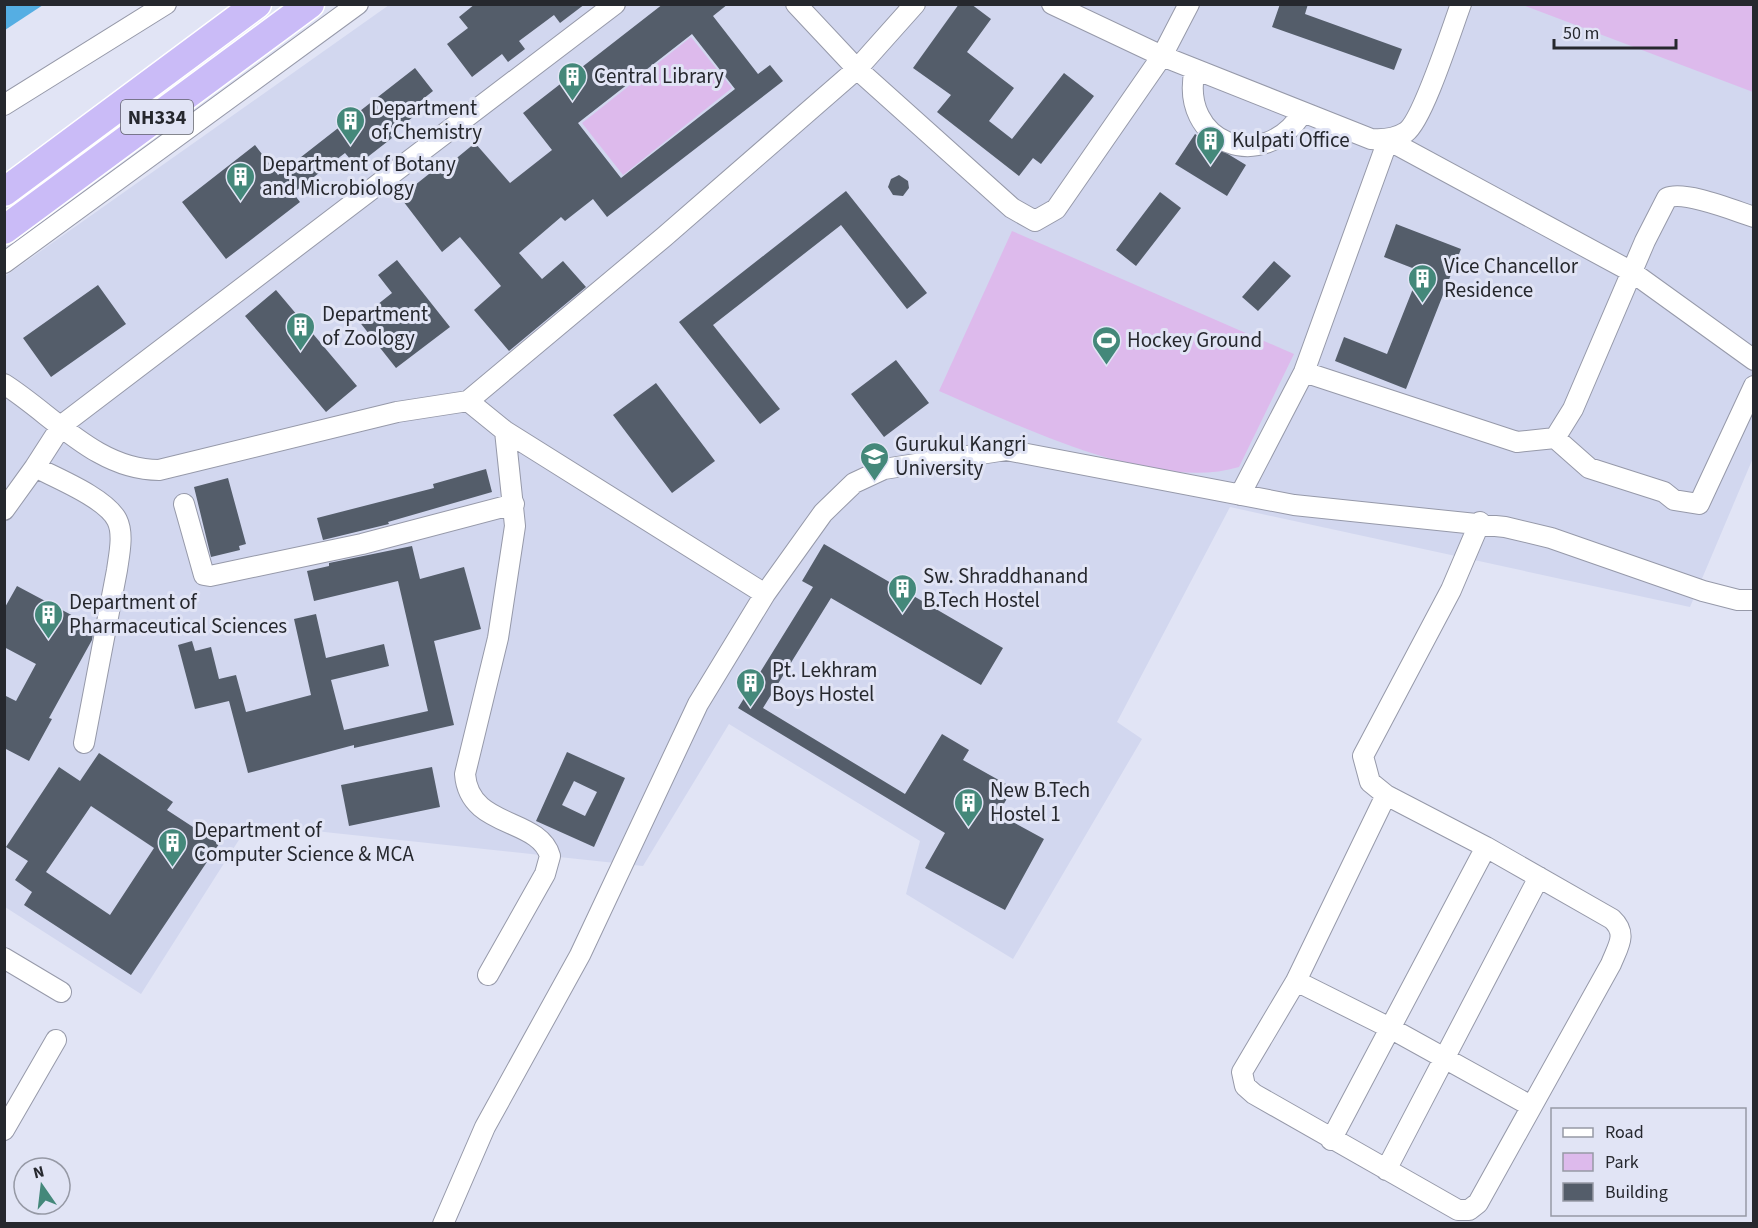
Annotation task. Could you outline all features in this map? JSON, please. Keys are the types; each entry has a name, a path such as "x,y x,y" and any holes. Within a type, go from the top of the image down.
{"highway":[{"name":"NH334","path":"4,192 257,4"},
{"name":"NH334","path":"4,230 310,4"}],"street":[{"path":"4,105 166,4"},
{"path":"4,263 358,4"},
{"path":"4,510 62,425 615,4"},
{"path":"796,4 858,69 1012,208 1035,221 1056,209 1162,56 1189,4"},
{"path":"4,384 120,464 143,470 159,470 397,412 468,401 858,69 915,4"},
{"path":"1052,4 1162,56 1371,139 1388,140 1632,272 1754,360"},
{"path":"1240,495 1304,372 1388,140 1408,131 1420,113 1461,4"},
{"path":"1195,69 1192,85 1195,108 1208,129 1220,140 1236,146 1252,147 1268,144 1282,137 1294,126 1303,112"},
{"path":"1555,438 1573,409 1632,272 1667,198 1673,195 1691,198 1754,217"},
{"path":"1304,372 1517,442 1555,438 1589,468 1664,492 1674,500 1699,504 1754,386"},
{"path":"468,401 505,431 765,594"},
{"path":"488,975 545,874 550,856 541,840 483,809 473,801 466,787 465,774 510,573 515,526 505,431"},
{"path":"443,1224 485,1127 580,955 698,704 765,594 823,513 854,483 884,469 1006,450 1294,505 1480,522 1551,538 1703,591 1738,600 1754,600"},
{"path":"35,467 96,500 116,518 119,530 117,570 84,743"},
{"path":"184,504 204,575 210,576 362,544 514,504"},
{"path":"1386,795 1296,981 1242,1072 1242,1080 1254,1094 1331,1140 1458,1210 1469,1210 1478,1203 1611,964 1622,937 1620,926 1612,919 1486,846 1386,795 1370,782 1363,756 1451,590 1480,522"},
{"path":"1331,1140 1486,846"},
{"path":"1386,1170 1539,877"},
{"path":"4,958 61,992"},
{"path":"1296,981 1390,1028 1531,1106"},
{"path":"6,1125 56,1040"}],"shaded area":[{"name":"Gurukul Kangri University","path":"389,5 1753,5 1753,458 1690,607 1230,507 1117,722 1142,739 1013,959 906,894 920,841 729,724 643,866 249,824 141,994 5,907 4,277"}],"green space":[{"path":"1523,5 1753,5 1753,92"},
{"path":"691,37 732,88 623,175 582,123"},
{"path":"1012,231 1294,354 1239,467 1205,473 1167,471 1128,463 1046,437 939,391"}],"water":[{"path":"5,4 43,4 43,5 5,30"}],"building":[{"path":"475,4 585,4 560,23 554,15 519,41 525,49 508,62 502,54 472,77 447,44 468,28 459,17"},
{"path":"663,4 728,4 713,16 758,74 770,65 783,81 607,217 593,199 565,221 561,217 519,253 542,279 563,261 586,287 509,351 474,310 501,286 460,237 442,252 400,197 444,162 447,166 475,143 510,183 552,150 523,113","holes":["692,34 735,89 621,178 578,123"]},
{"path":"959,4 971,4 991,19 967,52 1014,88 989,121 1012,139 1064,73 1094,96 1041,164 1033,158 1019,176 937,112 951,95 913,68"},
{"path":"1280,4 1308,4 1305,14 1402,49 1394,70 1272,27"},
{"path":"415,68 433,91 413,107 418,113 390,135 392,138 356,166 345,153 293,193 300,202 226,259 182,202 255,145 278,175"},
{"name":"Kulpati Office","path":"1195,134 1246,165 1227,196 1175,164"},
{"path":"899,175 908,181 909,188 903,196 893,195 888,187 891,179"},
{"path":"846,191 927,293 907,309 841,225 713,325 780,409 760,424 679,322"},
{"path":"1160,192 1181,208 1136,266 1116,250"},
{"name":"Vice Chancellor Residence","path":"1396,224 1461,249 1406,389 1335,361 1344,337 1387,354 1420,271 1384,257"},
{"path":"397,260 450,327 396,368 358,320 392,293 378,275"},
{"path":"1274,261 1291,276 1258,311 1242,297"},
{"path":"98,285 126,324 51,377 23,338"},
{"name":"Department of Zoology","path":"276,290 357,386 326,412 245,316"},
{"path":"896,360 929,403 884,437 851,394"},
{"path":"656,383 715,461 672,493 613,415"},
{"path":"486,469 492,492 388,522 389,524 323,540 317,518 434,488 433,484"},
{"path":"228,478 246,544 239,546 240,550 211,557 194,487"},
{"path":"824,544 1003,648 981,685 831,598 763,708 905,794 942,734 969,750 963,760 1013,788 998,814 1044,839 1005,910 925,868 945,833 738,708 813,587 802,581"},
{"path":"412,546 420,579 464,567 481,629 434,641 454,725 354,748 354,745 248,773 229,701 195,709 178,645 192,641 195,651 211,647 219,679 236,675 246,712 311,695 294,619 316,614 326,658 384,644 389,666 331,680 344,730 428,711 398,581 314,601 307,571 329,566 329,563"},
{"name":"Department of Pharmaceutical Sciences","path":"17,586 94,627 92,640 49,718 52,719 29,761 4,748 4,695 16,701 36,664 4,647 4,609"},
{"path":"567,752 625,778 594,847 536,821","holes":["574,781 597,792 585,816 562,805"]},
{"name":"Department of Computer Science & MCA","path":"99,753 173,802 167,810 219,844 131,975 24,905 32,892 15,880 28,861 6,847 59,767 80,781","holes":["91,806 154,848 110,915 46,872"]},
{"path":"432,767 440,807 349,826 341,785"}],"place":[{"name":"Central Library","path":"573,102"},
{"name":"Department of Chemistry","path":"350,146"},
{"name":"Kulpati Office","path":"1211,166"},
{"name":"Department of Botany and Microbiology","path":"241,202"},
{"name":"Vice Chancellor Residence","path":"1423,304"},
{"name":"Department of Zoology","path":"301,352"},
{"name":"Hockey Ground","path":"1106,366"},
{"name":"Gurukul Kangri University","path":"874,482"},
{"name":"Sw. Shraddhanand B.Tech Hostel","path":"902,614"},
{"name":"Department of Pharmaceutical Sciences","path":"48,640"},
{"name":"Pt. Lekhram Boys Hostel","path":"751,708"},
{"name":"New B.Tech Hostel 1","path":"969,828"},
{"name":"Department of Computer Science & MCA","path":"173,868"}]}
